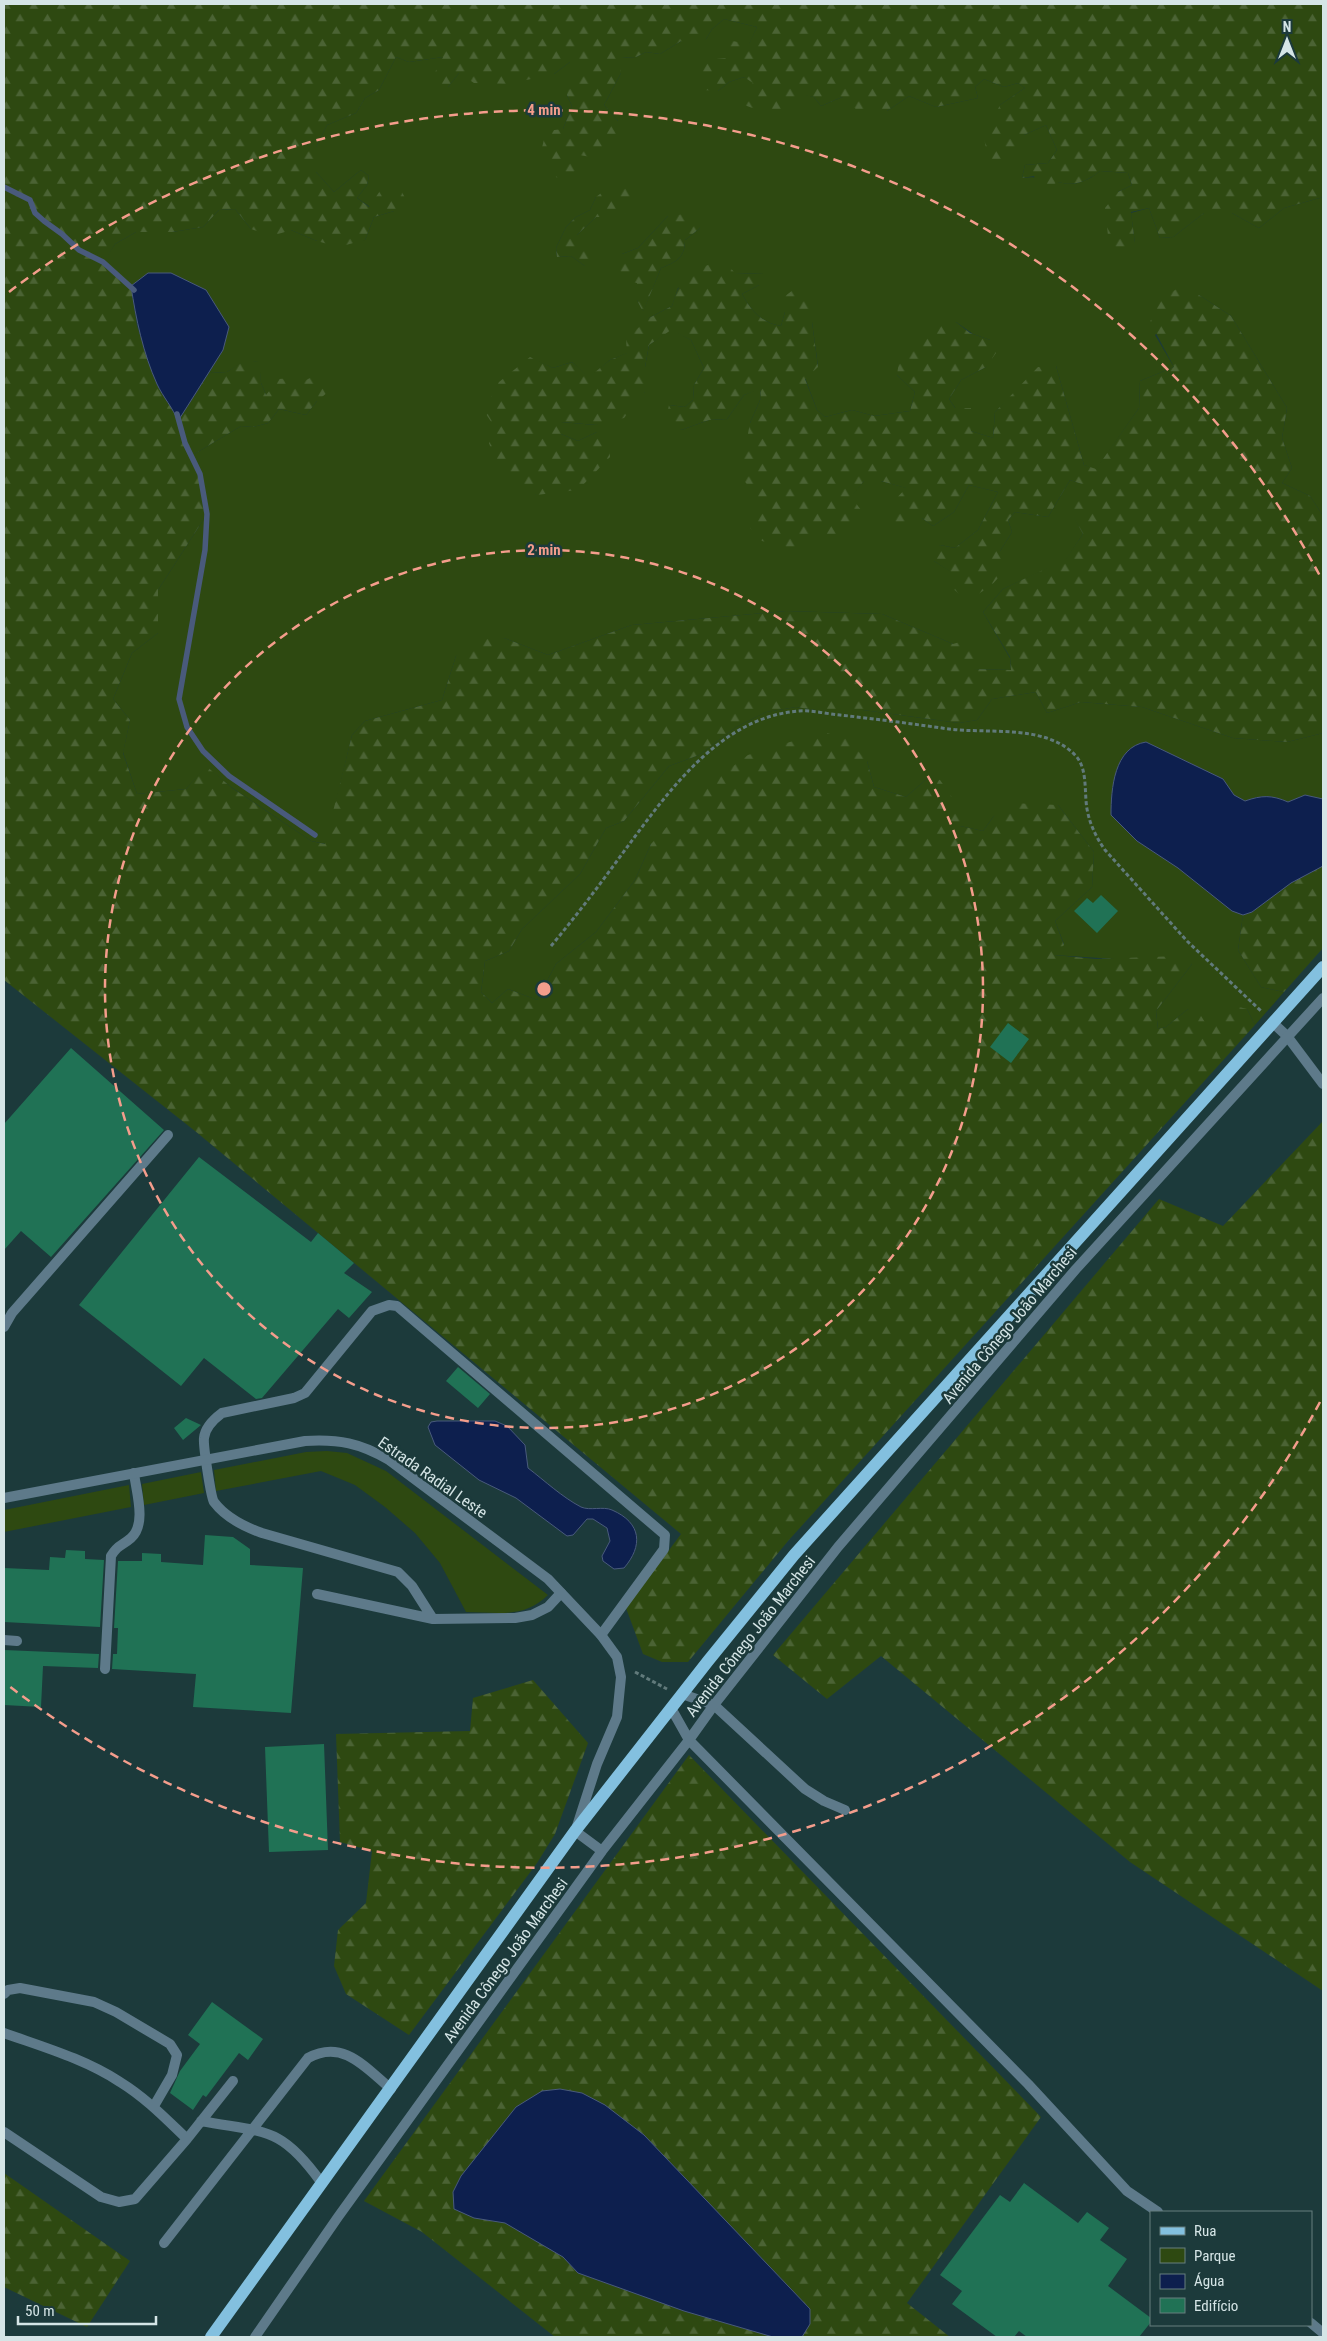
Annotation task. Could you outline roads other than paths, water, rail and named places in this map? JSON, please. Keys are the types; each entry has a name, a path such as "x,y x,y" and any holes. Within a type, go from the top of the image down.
{"main road":[{"path":"211,2337 575,1831 794,1555 1323,967"}],"street":[{"name":"Avenida Cônego João Marchesi","path":"255,2337 338,2217 602,1851 689,1740 714,1704 838,1548 1076,1269 1323,998"},
{"path":"1273,1023 1287,1036 1323,1084"},
{"path":"4,1327 12,1313 168,1135"},
{"path":"433,1619 412,1586 398,1572 262,1534 243,1526 213,1501 206,1459 204,1437 215,1418 222,1413 294,1398 305,1392 372,1311 389,1305 397,1306 665,1535 664,1549 601,1635"},
{"name":"Estrada Radial Leste","path":"7,1498 305,1441 329,1439 350,1443 370,1449 389,1460 540,1573 601,1635 617,1657 621,1677 617,1717 597,1764 575,1831"},
{"path":"105,1669 111,1556 116,1546 131,1538 138,1529 139,1519 134,1473"},
{"path":"317,1594 433,1619 515,1618 532,1615 548,1607 561,1593"},
{"path":"4,1640 17,1641"},
{"path":"682,1694 714,1704 805,1789 824,1801 845,1810"},
{"path":"671,1708 689,1740 1028,2084 1127,2191 1157,2211"},
{"path":"575,1831 602,1851"},
{"path":"4,1994 8,1990 20,1988 94,2002 116,2012 170,2044 177,2056 174,2068 154,2106"},
{"path":"4,2033 95,2067 121,2082 154,2106 187,2140"},
{"path":"164,2243 308,2058 320,2051 337,2052 353,2057 391,2089"},
{"path":"4,2132 101,2197 119,2202 135,2199 187,2140 233,2081"},
{"path":"201,2122 252,2129 272,2134 288,2142 304,2157 321,2182"},
{"path":"1312,2324 1323,2333"}],"water":[{"path":"148,273 171,273 206,290 229,327 223,350 178,421 159,389 152,372 135,311 131,286"},
{"path":"1146,742 1223,779 1234,795 1245,801 1267,797 1288,802 1305,795 1323,799 1323,866 1291,883 1252,912 1243,915 1232,911 1178,868 1137,841 1111,815 1116,771 1121,760 1135,746"},
{"path":"495,1421 507,1426 525,1445 528,1468 554,1489 581,1507 608,1509 622,1515 634,1528 636,1536 634,1551 624,1568 614,1569 603,1561 602,1556 610,1541 607,1528 593,1519 587,1519 573,1535 567,1536 516,1498 479,1480 435,1445 428,1427 431,1422"},
{"path":"560,2089 582,2093 605,2105 644,2135 810,2309 810,2324 802,2337 773,2337 684,2311 578,2273 563,2257 505,2223 474,2218 454,2209 453,2192 461,2176 516,2107 542,2091"}],"waterway":[{"path":"4,187 30,200 35,213 44,221 79,250 103,262 134,290"},
{"path":"177,414 185,443 200,474 207,514 205,550 179,699 187,727 203,751 229,776 315,835"}]}
